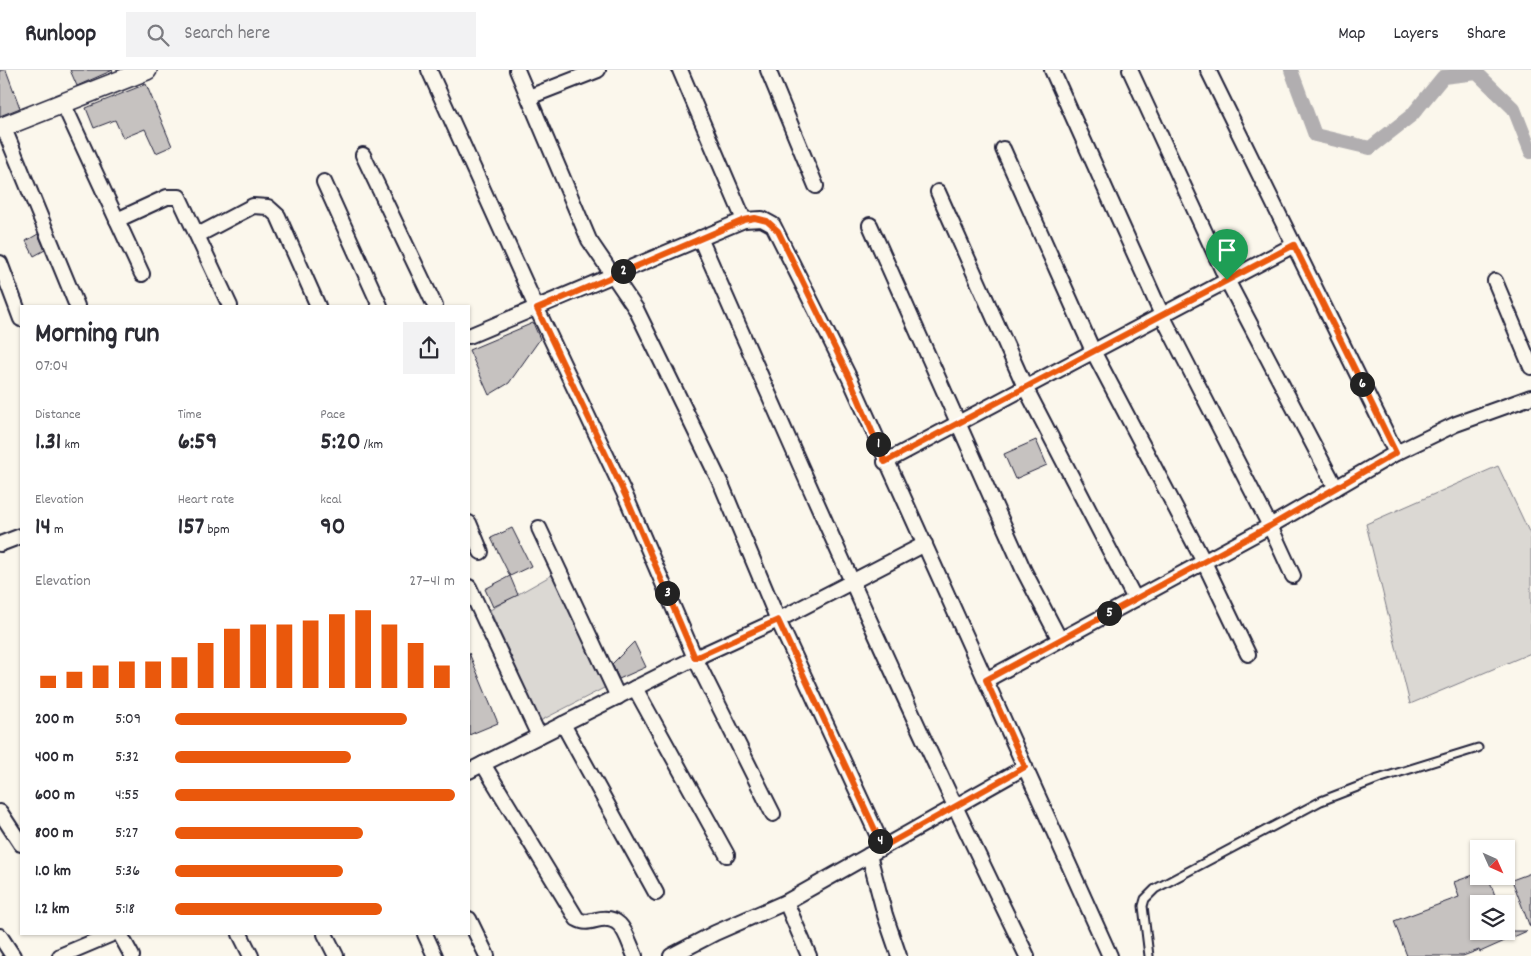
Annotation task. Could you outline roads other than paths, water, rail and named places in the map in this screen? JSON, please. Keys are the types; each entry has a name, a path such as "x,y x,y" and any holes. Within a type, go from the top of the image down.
{"street":[{"path":"77,305 2,127 147,70"},
{"path":"429,70 537,309 626,497 695,658 773,814"},
{"path":"517,70 588,240 636,309 718,478 778,620 883,847"},
{"path":"529,97 598,70"},
{"path":"680,70 744,220"},
{"path":"768,70 816,186"},
{"path":"1052,70 1162,315 1270,526 1293,576"},
{"path":"1130,70 1227,280 1336,488"},
{"path":"1208,70 1396,453"},
{"path":"63,103 142,274"},
{"path":"1003,149 1093,351 1204,562 1248,654"},
{"path":"363,155 434,305"},
{"path":"324,182 380,305"},
{"path":"938,192 1026,387 1135,599"},
{"path":"117,220 174,195 183,202 230,305"},
{"path":"198,235 253,206 268,207 278,216 318,305"},
{"path":"470,336 537,309 612,275 744,220 755,218 767,221 778,231 850,379 885,462 925,544 1110,956"},
{"path":"870,225 1024,571 1060,640"},
{"path":"700,238 851,583 954,807 1027,956"},
{"path":"885,462 1294,245"},
{"path":"0,263 20,316"},
{"path":"1495,281 1531,367"},
{"path":"986,680 1270,526 1396,453 1456,424 1531,397"},
{"path":"470,525 481,552"},
{"path":"539,528 618,697"},
{"path":"0,544 20,536"},
{"path":"470,770 695,658 778,620 925,544"},
{"path":"470,589 539,736"},
{"path":"636,688 727,855"},
{"path":"564,724 656,893"},
{"path":"483,764 577,918 588,922 607,917 614,919 623,929 635,956"},
{"path":"671,956 715,933 786,902 1025,767"},
{"path":"0,812 20,842"},
{"path":"869,855 885,915 899,956"},
{"path":"786,902 809,956"},
{"path":"470,921 487,956"},
{"path":"60,956 110,935"},
{"path":"121,935 132,956"},
{"path":"240,935 251,956"},
{"path":"326,935 336,956"},
{"path":"424,935 435,956"},
{"path":"0,936 13,956"}],"lane":[{"path":"1150,956 1143,906 1150,893 1155,889 1321,802 1378,779 1478,748"}],"waterway":[{"path":"1291,70 1315,135 1370,148 1412,115 1443,77 1477,73 1514,109 1531,152"}]}
